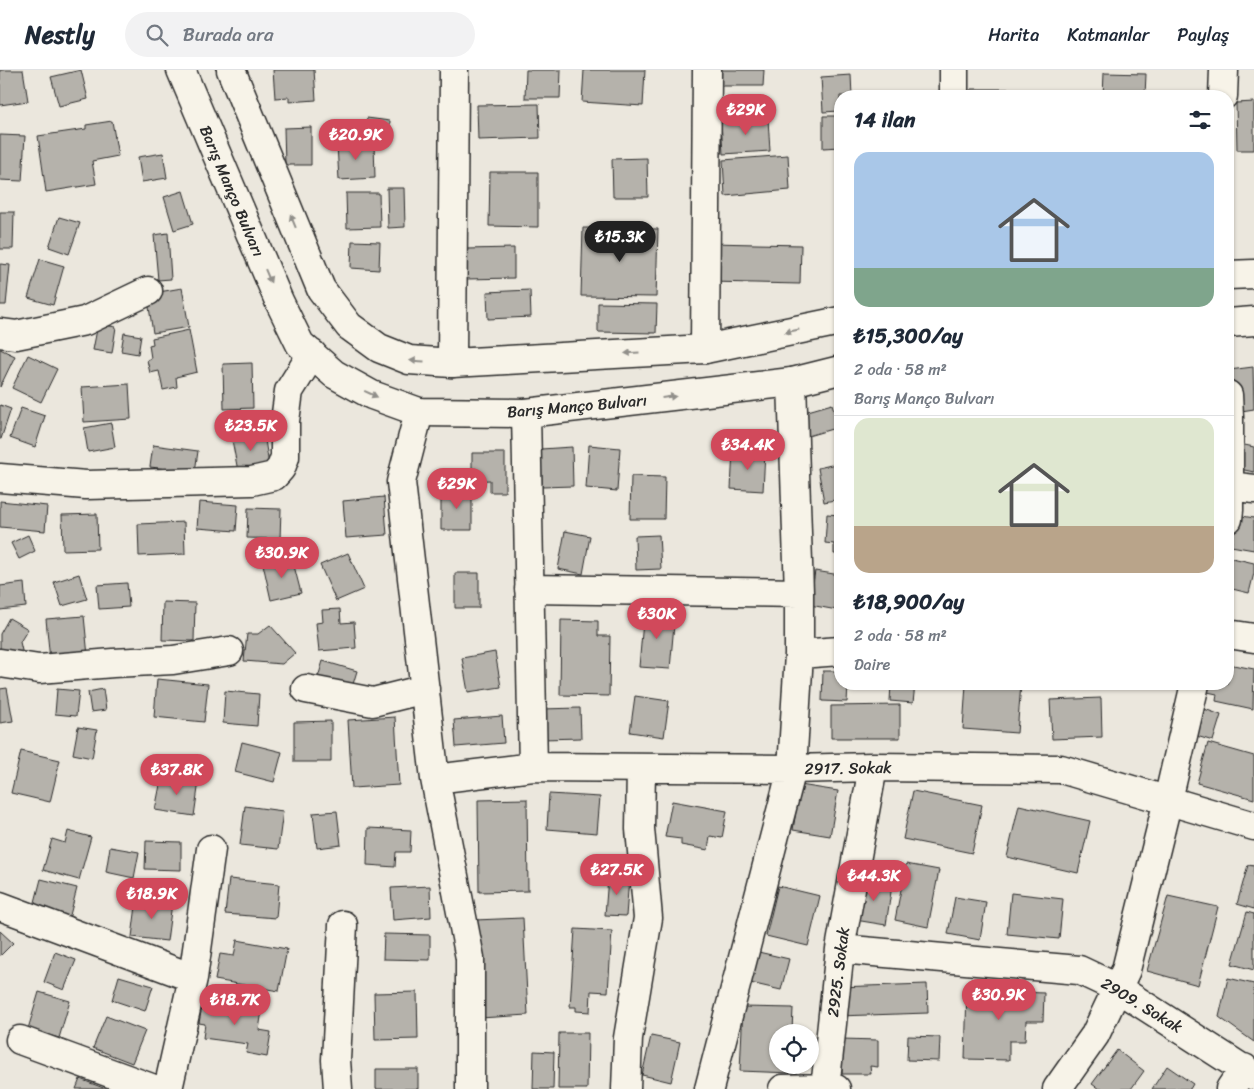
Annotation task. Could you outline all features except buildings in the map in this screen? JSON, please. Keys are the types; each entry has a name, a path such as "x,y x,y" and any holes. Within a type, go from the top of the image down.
{"street":[{"name":"Barış Manço Bulvarı","path":"181,70 279,301 300,344 334,374 372,395 418,412 526,413 792,382 834,372"},
{"path":"230,70 321,289 349,326 379,348 408,360 452,363 705,349 834,322"},
{"path":"452,363 454,70"},
{"path":"705,349 707,70"},
{"path":"954,70 954,90"},
{"path":"1223,90 1224,70"},
{"path":"1234,275 1254,274"},
{"path":"0,333 16,335 84,321 148,291"},
{"path":"1234,323 1254,321"},
{"path":"0,478 86,485 252,481 274,476 281,468 285,457 285,421 289,391 312,354"},
{"path":"709,1089 792,769 799,654 800,593 792,382"},
{"path":"418,412 401,482 435,780 470,958 470,1089"},
{"path":"526,413 533,767"},
{"path":"1234,444 1242,487 1234,505"},
{"path":"529,589 800,593"},
{"path":"1234,635 1254,638"},
{"path":"0,663 39,669 173,660 229,651"},
{"path":"799,654 834,651"},
{"path":"306,689 373,702 425,689"},
{"path":"1057,1089 1095,1036 1126,970 1194,690"},
{"name":"2917. Sokak","path":"435,780 533,767 1062,769 1254,826"},
{"name":"2925. Sokak","path":"828,1089 840,949 873,767"},
{"path":"626,1089 628,1038 648,918 640,829 641,768"},
{"path":"168,1089 193,978 211,850"},
{"path":"0,906 193,978"},
{"path":"338,1089 336,1060 343,925"},
{"name":"2909. Sokak","path":"840,949 1079,970 1117,988 1242,1078"},
{"path":"20,1040 154,1089"},
{"path":"783,1089 828,1089"}]}
